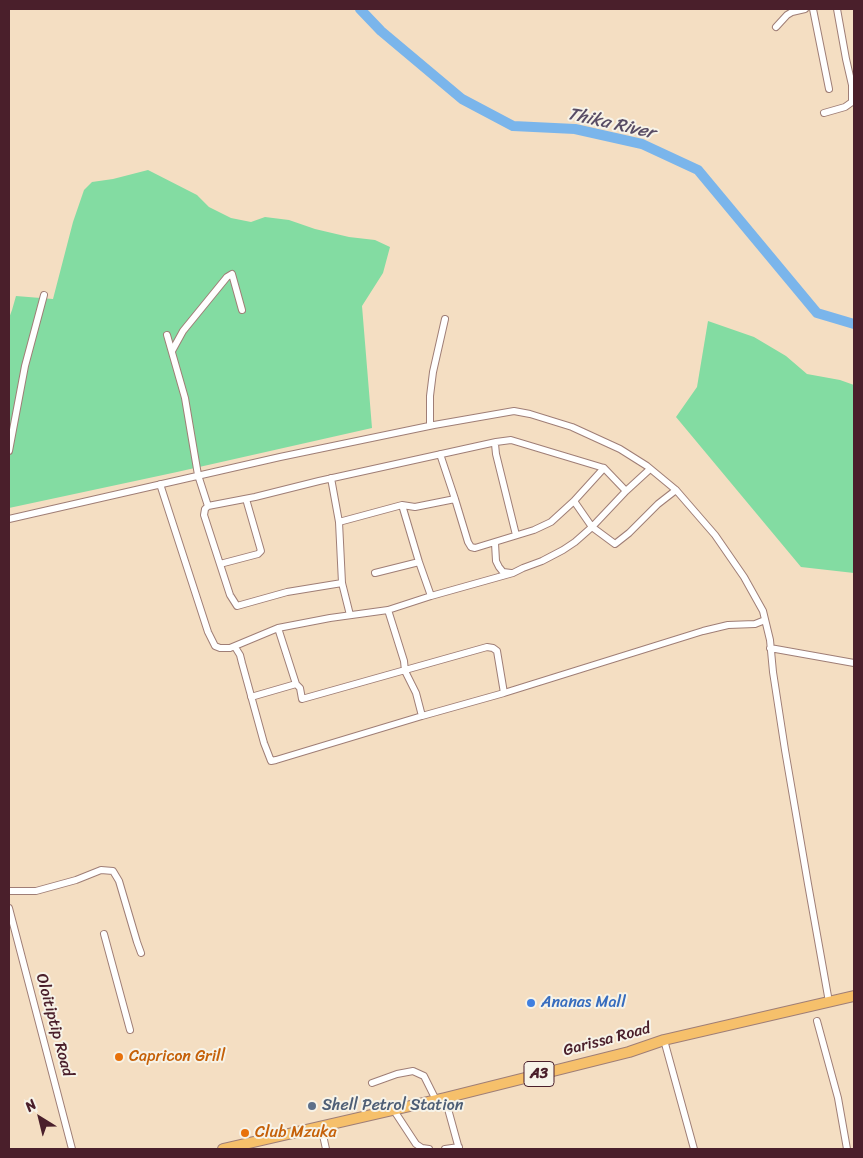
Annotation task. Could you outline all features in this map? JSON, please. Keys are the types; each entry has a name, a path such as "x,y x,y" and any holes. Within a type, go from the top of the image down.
{"highway":[{"name":"Garissa Road","path":"223,1149 441,1099 629,1052 664,1040 854,996"}],"street":[{"path":"776,27 787,15 804,9"},
{"path":"813,9 829,89"},
{"path":"824,113 845,107 852,102 852,85 837,9"},
{"path":"172,351 183,331 227,277 232,274 242,310"},
{"path":"9,451 25,366 44,295"},
{"path":"430,426 432,380 445,319"},
{"path":"167,335 185,398 198,475 208,506"},
{"path":"9,519 198,475 430,426 514,411 572,427 620,449 650,469 676,490 715,535 744,577 760,606 765,620 770,648 785,750 829,1002"},
{"path":"342,583 287,592 237,606 230,595 204,515 205,509 208,506 246,499 331,478 511,440 604,468 626,491"},
{"path":"496,442 496,454 516,535"},
{"path":"440,454 468,542 471,547 475,548 534,530 551,522 574,501 604,468"},
{"path":"160,484 208,632 215,646 220,648 234,647 278,628 388,610 513,573 542,562 575,542 650,469"},
{"path":"331,478 339,522 342,583 350,616"},
{"path":"574,501 592,527 615,544 630,533 658,504 676,490"},
{"path":"220,564 258,554 260,551 246,499"},
{"path":"339,522 402,505 415,507 455,499"},
{"path":"402,505 431,596"},
{"path":"495,543 496,561 499,567 504,572 513,573"},
{"path":"375,573 419,562"},
{"path":"388,610 404,661 405,671 416,693 422,716"},
{"path":"234,647 240,656 264,744 271,761 504,693 703,631 728,625 755,624 765,620"},
{"path":"278,628 296,684 300,688 302,699 487,647 497,651 504,693"},
{"path":"770,648 854,663"},
{"path":"251,697 296,684"},
{"path":"9,891 36,891 76,880 101,870 113,871 119,881 141,953"},
{"name":"Oloitiptip Road","path":"9,908 72,1149"},
{"path":"104,934 130,1030"},
{"path":"817,1021 838,1098 847,1149"},
{"path":"664,1040 694,1149"},
{"path":"372,1083 397,1074 414,1072 424,1076 441,1099 459,1148 445,1149"},
{"path":"393,1109 416,1144 428,1149"},
{"path":"321,1126 326,1149"}],"green space":[{"path":"148,170 197,195 209,207 231,218 251,222 265,217 289,220 315,229 349,237 375,240 390,247 383,273 362,306 372,428 9,508 9,318 16,296 53,299 73,222 84,190 92,182"},
{"path":"708,321 754,337 786,356 807,374 840,380 854,385 854,573 801,567 676,417 697,387"}],"waterway":[{"name":"Thika River","path":"360,9 381,31 462,99 513,126 575,129 642,144 698,170 817,313 854,324"}],"place":[{"name":"Ananas Mall","path":"531,1003"},
{"name":"Capricon Grill","path":"119,1057"},
{"name":"Shell Petrol Station","path":"312,1106"},
{"name":"Club Mzuka","path":"245,1133"}]}
